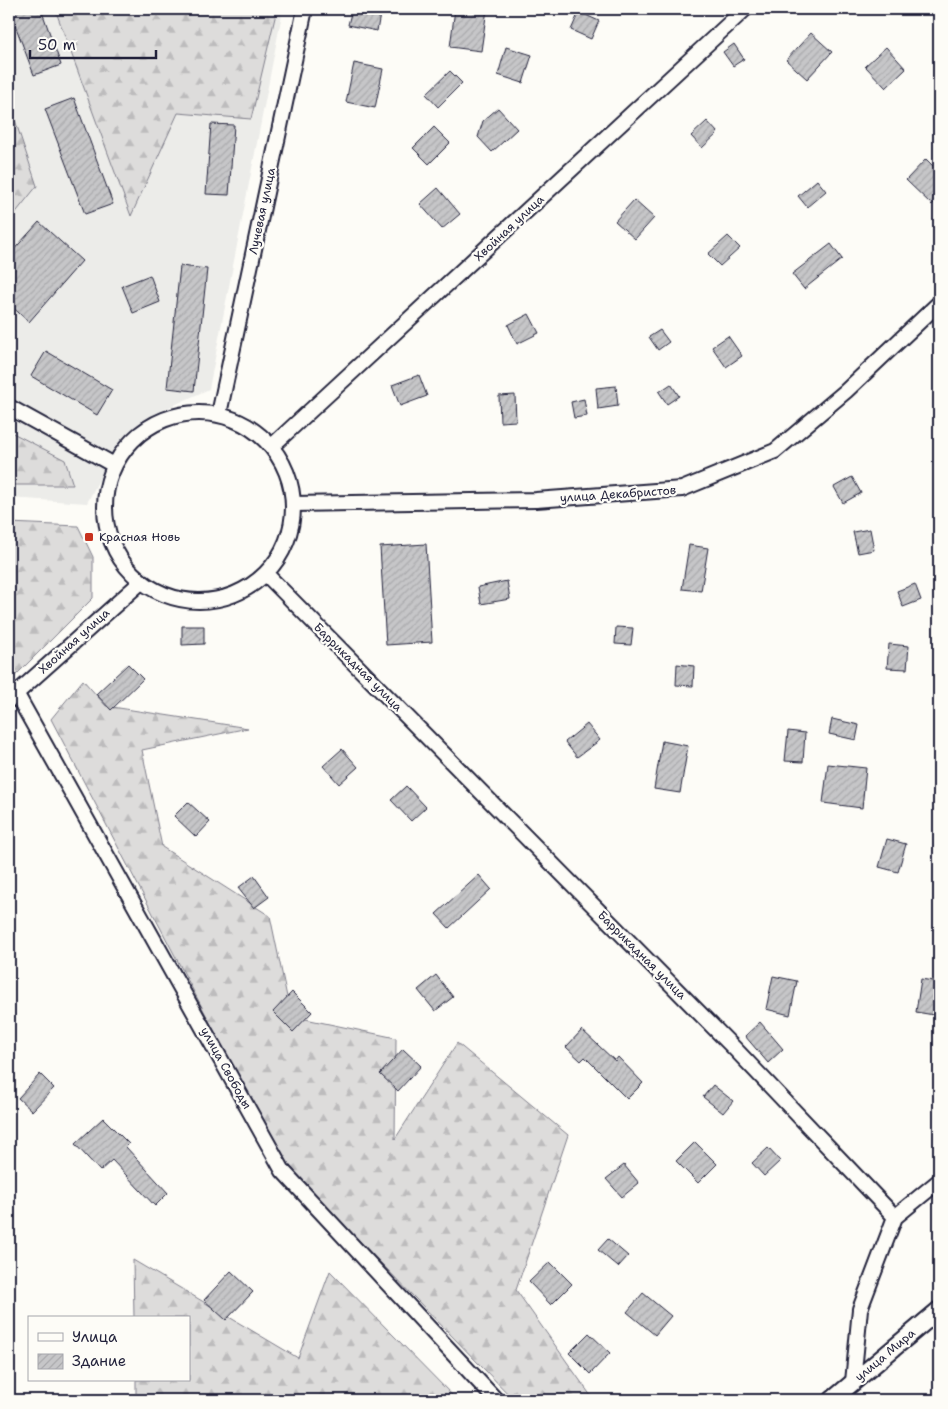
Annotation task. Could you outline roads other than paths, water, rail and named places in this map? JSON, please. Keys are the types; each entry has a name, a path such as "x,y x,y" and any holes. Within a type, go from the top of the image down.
{"street":[{"name":"Лучевая улица","path":"219,414 304,9"},
{"name":"Хвойная улица","path":"272,446 735,14 745,9"},
{"name":"улица Декабристов","path":"294,504 536,500 682,489 775,451 846,391 939,303"},
{"path":"9,407 114,465"},
{"path":"193,412 219,414 247,425 272,446 287,472 294,504 292,526 282,552 266,574 239,592 211,600 173,598 141,582 118,557 105,518 107,484 114,465 124,448 165,418 193,412"},
{"name":"Баррикадная улица","path":"266,574 736,1050 895,1218"},
{"name":"Хвойная улица","path":"12,696 141,582"},
{"name":"улица Свободы","path":"12,696 283,1171 496,1400"},
{"path":"853,1382 860,1309 895,1218 939,1181"},
{"name":"улица Мира","path":"832,1400 939,1310"}],"place":[{"name":"Красная Новь","path":"89,537"}]}
